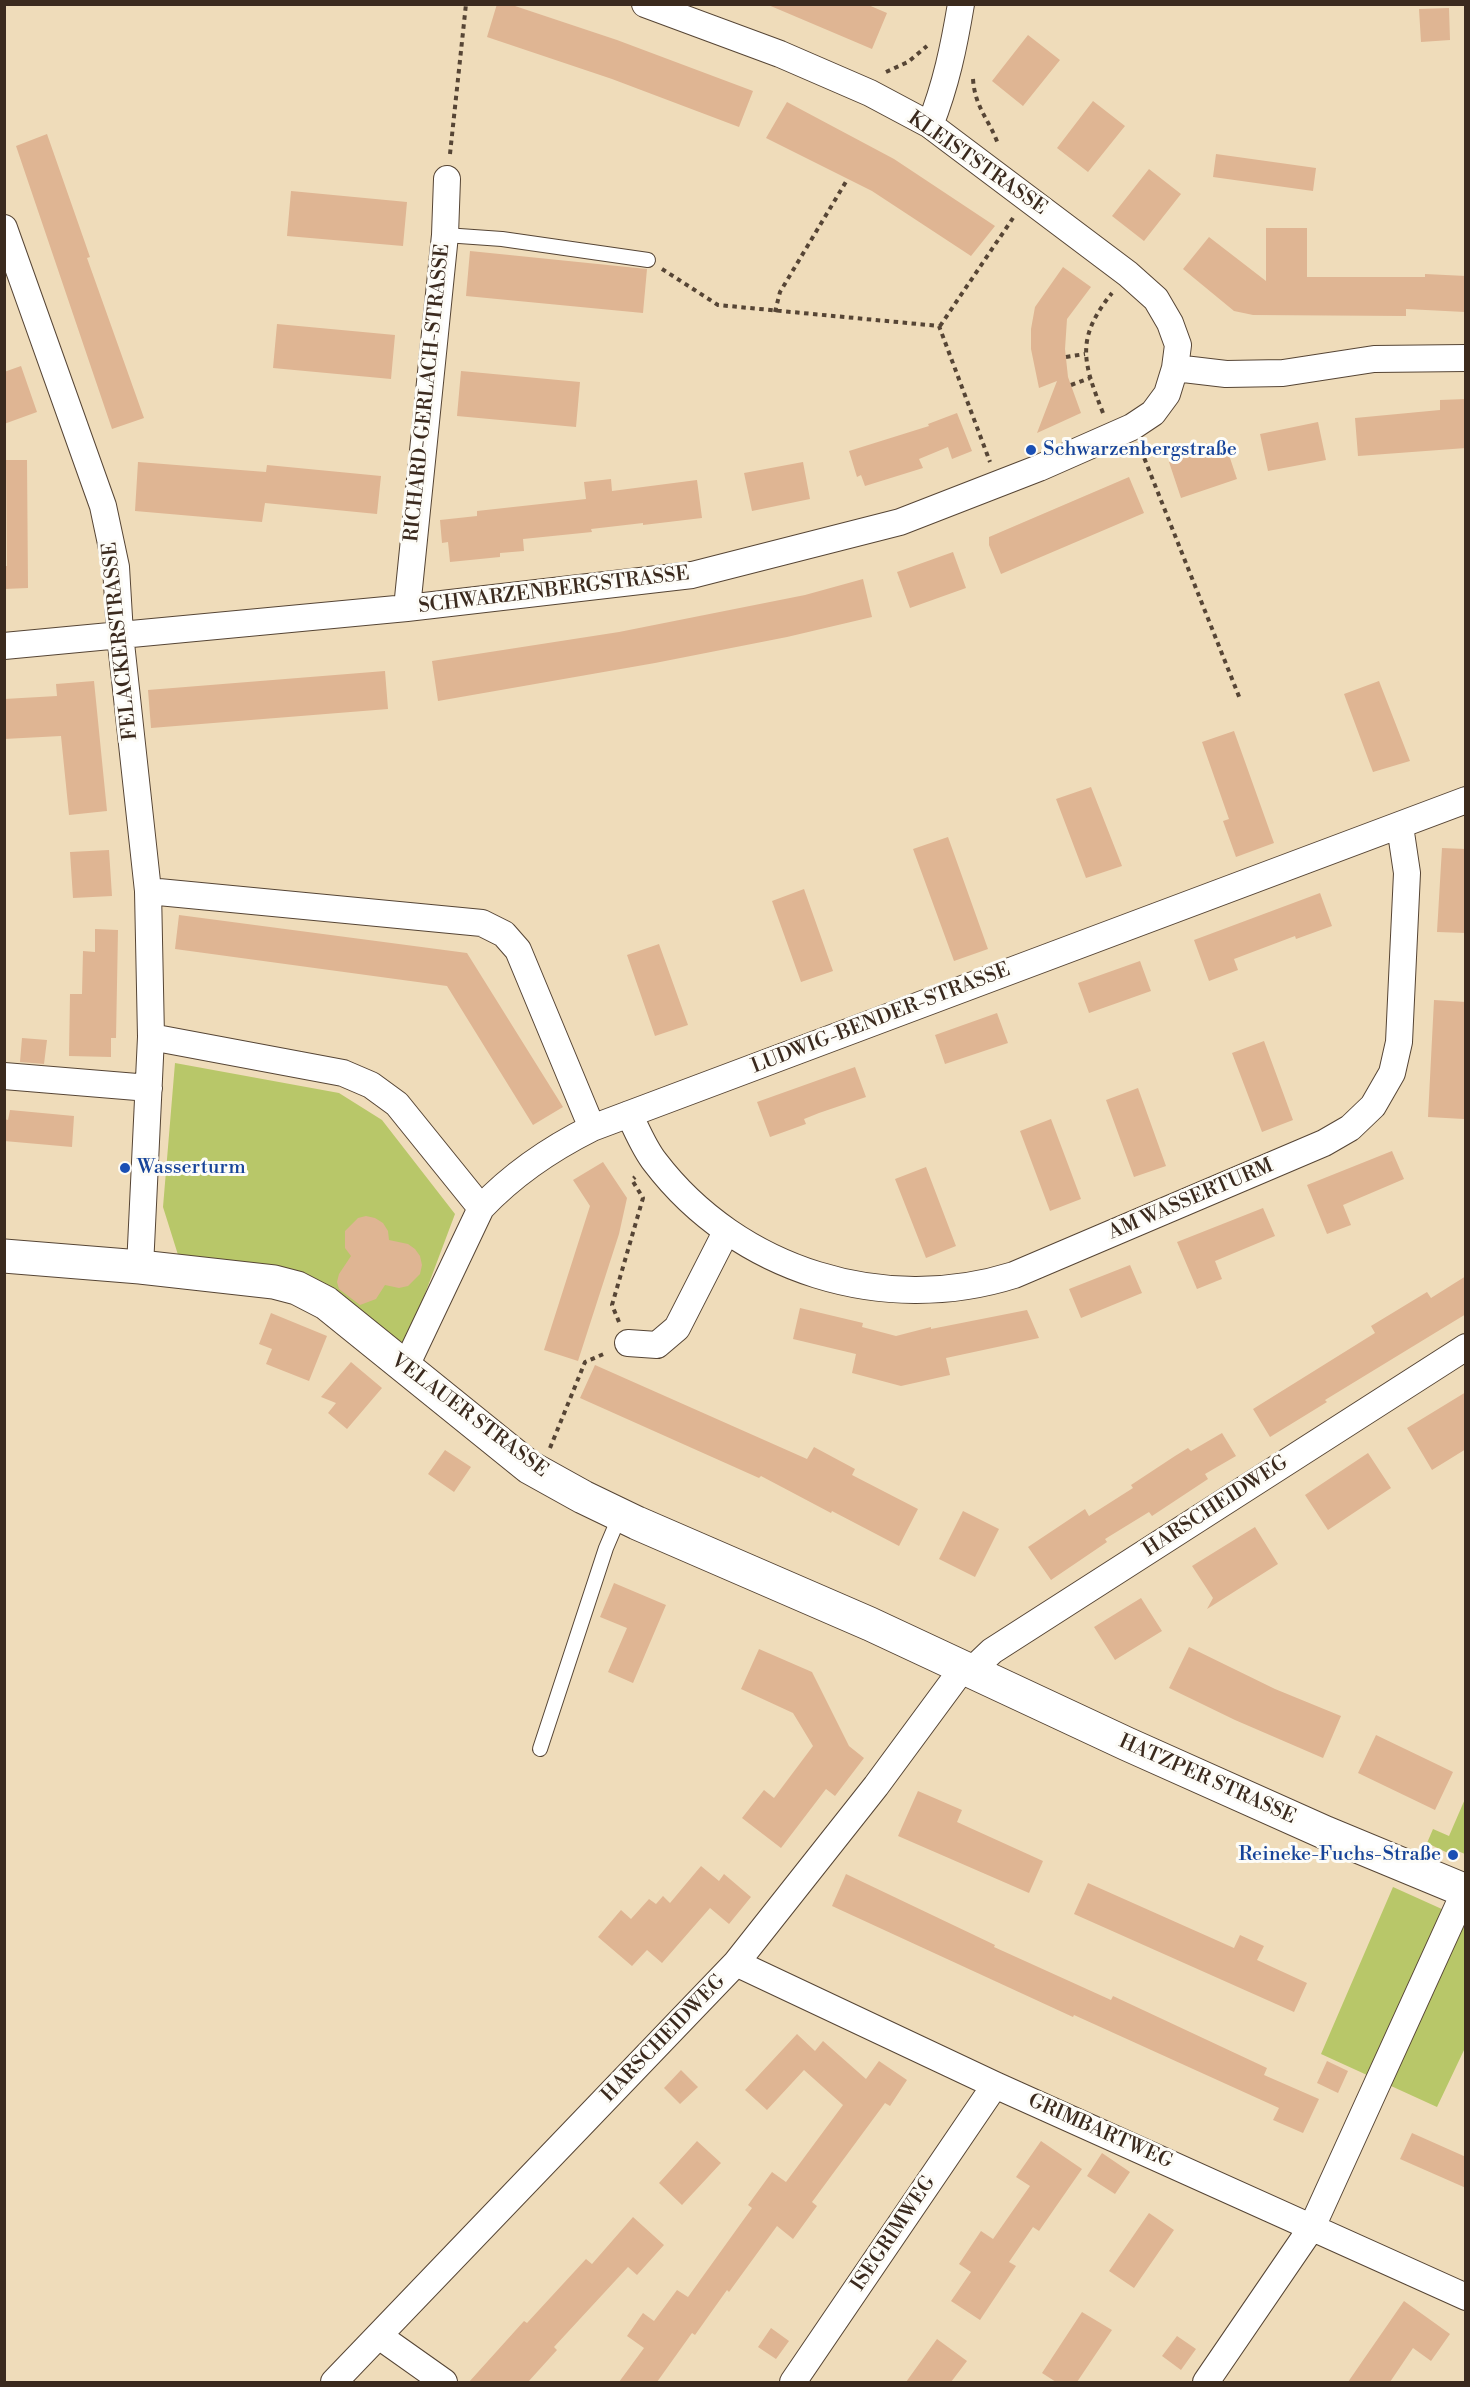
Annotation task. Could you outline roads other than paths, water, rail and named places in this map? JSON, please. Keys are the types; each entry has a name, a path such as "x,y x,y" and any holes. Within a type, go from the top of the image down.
{"main road":[{"name":"VELAUER STRASSE","path":"4,1257 140,1267 274,1282 297,1288 326,1303 529,1467 620,1515 962,1667"},
{"name":"HATZPER STRASSE","path":"962,1667 1305,1824 1465,1891"}],"street":[{"name":"KLEISTSTRASSE","path":"645,4 780,54 870,93 930,125 1128,274 1156,299 1170,323 1178,345 1175,368 1167,393 1153,413 1115,435"},
{"path":"930,125 954,49 960,13"},
{"name":"RICHARD-GERLACH-STRASSE","path":"406,608 445,235 447,179"},
{"name":"FELACKERSTRASSE","path":"4,228 103,506 116,567 120,634 148,891 151,1037 140,1267"},
{"path":"1175,368 1226,374 1283,373 1374,359 1466,358"},
{"name":"SCHWARZENBERGSTRASSE","path":"4,646 406,608 692,575 900,522 999,485 1115,435"},
{"name":"LUDWIG-BENDER-STRASSE","path":"405,1368 481,1208 501,1187 555,1146 592,1128 1466,800"},
{"name":"AM WASSERTURM","path":"629,1114 654,1161 680,1190 726,1232 766,1257 805,1273 856,1286 903,1291 989,1283 1014,1275 1324,1143 1350,1128 1373,1106 1392,1073 1400,1042 1407,873 1400,826"},
{"path":"148,891 482,923 504,934 518,950 592,1128"},
{"path":"151,1037 343,1073 371,1085 397,1104 481,1208"},
{"path":"4,1076 149,1088"},
{"path":"628,1343 657,1345 677,1328 726,1232"},
{"name":"HARSCHEIDWEG","path":"334,2382 736,1963 876,1786 962,1667 992,1651 1466,1347"},
{"path":"1206,2382 1312,2227 1465,1891"},
{"name":"GRIMBARTWEG","path":"736,1963 995,2085 1466,2297"},
{"name":"ISEGRIMWEG","path":"793,2382 995,2085"},
{"path":"379,2336 444,2382"}],"lane":[{"path":"445,235 502,239 648,260"},
{"path":"540,1749 606,1548 620,1515"}],"place":[{"name":"Schwarzenbergstraße","path":"1031,450"},
{"name":"Wasserturm","path":"125,1168"},
{"name":"Reineke-Fuchs-Straße","path":"1453,1855"}]}
